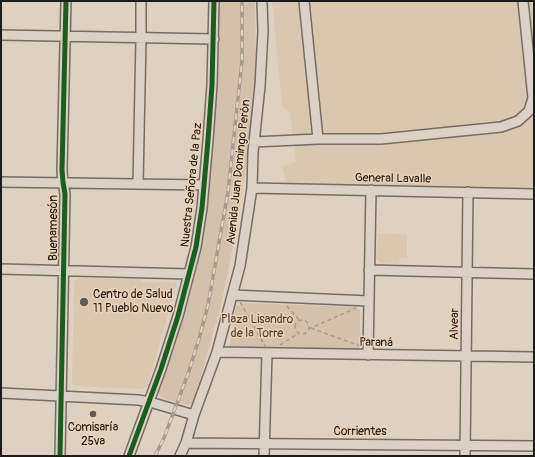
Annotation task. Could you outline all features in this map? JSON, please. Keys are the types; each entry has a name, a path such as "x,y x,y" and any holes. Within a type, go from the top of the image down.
{"street":[{"name":"Buenamesón","path":"60,456 65,194 62,170 66,1"},
{"path":"138,184 142,38 141,1"},
{"name":"Nuestra Señora de la Paz","path":"129,456 162,369 196,247 204,185 210,109 214,39 214,1"},
{"name":"Avenida Juan Domingo Perón","path":"180,456 186,443 194,415 236,295 252,188 253,152 260,86 263,31 262,1"},
{"path":"304,1 318,139"},
{"path":"254,142 318,139 381,139 501,127 518,121 529,111 533,98 523,1"},
{"path":"1,35 214,39"},
{"path":"1,182 204,185"},
{"name":"General Lavalle","path":"252,188 534,194"},
{"path":"368,352 371,190"},
{"name":"Alvear","path":"465,456 468,192"},
{"path":"1,269 189,274"},
{"path":"369,270 534,274"},
{"path":"236,295 369,300"},
{"path":"264,456 266,349"},
{"name":"Paraná","path":"217,352 266,349 534,357"},
{"path":"1,393 138,400 194,415"},
{"name":"Corrientes","path":"186,443 534,446"}],"path":[{"path":"236,295 266,349"},
{"path":"279,297 300,321 305,322 310,328 368,352"},
{"path":"277,346 299,333 304,334 310,328 361,306 369,300"},
{"path":"299,333 295,327 300,321"}],"shaded area":[{"path":"272,1 534,1 534,190 286,183 282,166 296,162 290,113 282,106"},
{"path":"378,233 407,235 407,258 400,258 399,264 381,263 376,258"},
{"path":"79,278 141,279 141,282 177,282 148,385 142,389 74,386 72,382 74,282"}],"green space":[{"path":"218,1 255,1 256,58 250,139 237,226 221,306 196,393 191,404 186,405 163,398 158,393 186,304 200,243 210,164 217,69"},
{"name":"Plaza Lisandro de la Torre","path":"245,303 356,307 360,310 359,348 354,351 233,350 229,347 236,306"}],"railway":[{"path":"155,456 164,438 189,371 208,305 228,192 242,61 242,1"}],"cycle path":[{"path":"60,456 65,194 62,170 66,1"},
{"path":"129,456 161,369 178,316 196,247 202,208 208,140 212,85 214,1"}],"place":[{"name":"Centro de Salud 11 Pueblo Nuevo","path":"84,302"},
{"name":"Comisaría 25va","path":"93,414"}]}
